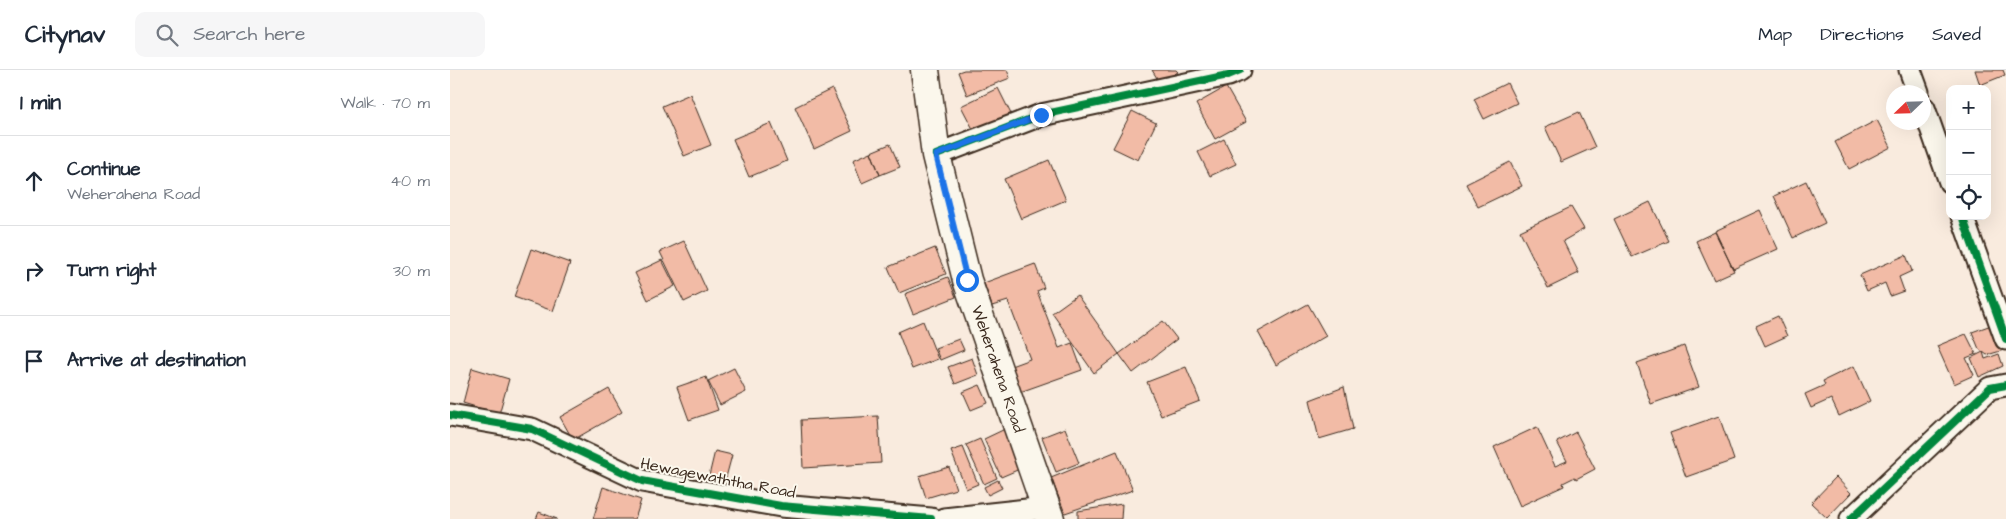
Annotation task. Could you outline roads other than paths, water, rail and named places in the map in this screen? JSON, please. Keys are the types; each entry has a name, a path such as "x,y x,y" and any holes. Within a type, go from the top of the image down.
{"main road":[{"name":"Weherahena Road","path":"925,70 936,155 967,280 1048,514"}],"street":[{"path":"936,155 1041,115 1228,75 1240,70"},
{"path":"1910,70 1915,85"},
{"path":"1931,128 1948,175"},
{"path":"1963,220 2006,339"},
{"path":"1851,519 1990,388 2006,385"},
{"name":"Hewagewaththa Road","path":"450,415 532,429 642,482 781,506 932,519"},
{"path":"944,519 1048,514"}]}
